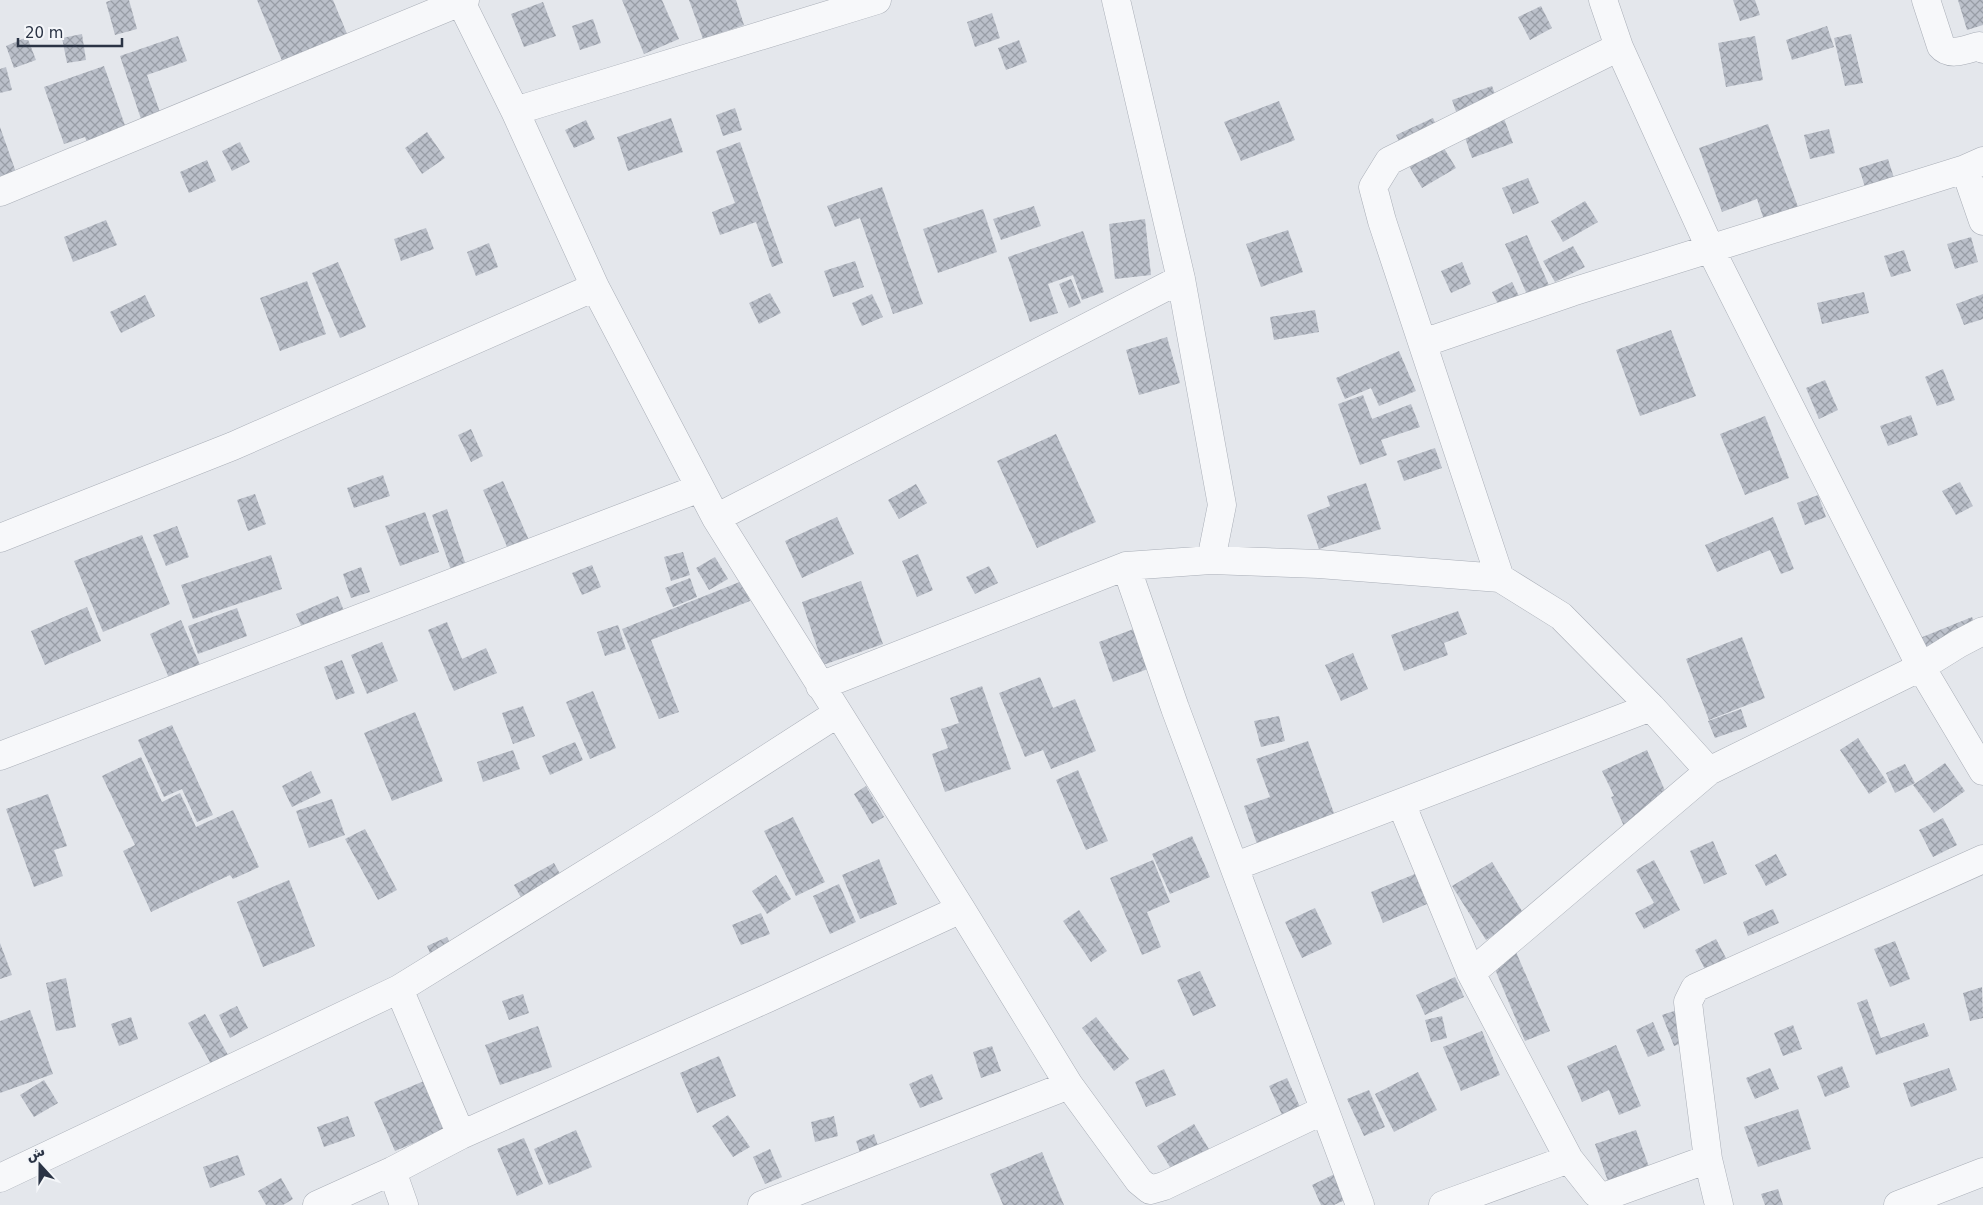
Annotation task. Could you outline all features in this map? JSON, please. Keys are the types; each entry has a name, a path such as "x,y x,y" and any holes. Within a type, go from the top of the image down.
{"street":[{"path":"515,111 877,0"},
{"path":"1116,0 1180,279 1222,505 1211,560"},
{"path":"1603,0 1619,47 1710,248 1921,667 1983,771"},
{"path":"1926,0 1941,46 1946,51 1952,52 1979,46 1983,49"},
{"path":"0,192 462,1 515,111 595,287 716,518 1069,1085 1139,1181 1150,1190 1164,1186 1324,1110"},
{"path":"1500,578 1382,220 1373,187 1389,161 1619,47"},
{"path":"1423,343 1710,248 1974,165 1983,221"},
{"path":"716,518 1180,279"},
{"path":"0,538 233,446 595,287"},
{"path":"0,756 700,488"},
{"path":"820,686 1126,566 1211,560 1318,564 1500,578 1561,616 1651,707 1709,771"},
{"path":"1126,566 1176,708 1360,1205"},
{"path":"1471,973 1709,771 1921,667 1983,631"},
{"path":"1236,866 1651,707"},
{"path":"0,1178 400,989 661,827 838,713"},
{"path":"1401,803 1471,973 1569,1159 1596,1193 1602,1196 1708,1159"},
{"path":"1719,1205 1708,1159 1688,1002 1695,988 1983,859"},
{"path":"317,1205 392,1171 460,1134 768,998 961,909"},
{"path":"400,989 460,1134"},
{"path":"762,1205 1069,1085"},
{"path":"1443,1205 1569,1159"},
{"path":"392,1171 404,1205"},
{"path":"1898,1205 1983,1172"}],"building":[{"path":"129,0 137,29 115,35 106,2"},
{"path":"257,0 333,0 350,41 285,68"},
{"path":"622,0 662,0 679,39 644,54"},
{"path":"689,0 736,0 744,25 703,39"},
{"path":"1733,0 1755,0 1760,15 1740,21"},
{"path":"1958,0 1983,0 1983,25 1967,30"},
{"path":"543,2 556,36 524,47 511,14"},
{"path":"1541,6 1552,28 1530,40 1518,17"},
{"path":"992,13 1000,38 975,47 967,22"},
{"path":"593,19 601,43 580,50 572,26"},
{"path":"1827,26 1834,47 1792,60 1786,40"},
{"path":"82,34 86,60 67,63 62,38"},
{"path":"1851,34 1863,83 1845,86 1834,38"},
{"path":"178,36 187,61 147,75 162,118 143,125 120,56"},
{"path":"1755,36 1763,80 1726,87 1718,43"},
{"path":"27,37 36,60 14,68 6,46"},
{"path":"1019,40 1027,62 1006,70 998,48"},
{"path":"104,66 127,131 88,145 85,137 64,144 44,87"},
{"path":"6,67 12,90 0,93 0,69"},
{"path":"1492,86 1513,143 1472,158 1452,100"},
{"path":"1279,101 1295,140 1241,161 1224,122"},
{"path":"735,108 742,130 723,136 716,115"},
{"path":"671,118 683,152 628,171 617,137"},
{"path":"1433,118 1444,142 1407,158 1396,135"},
{"path":"586,120 595,139 574,148 565,130"},
{"path":"1768,124 1798,207 1764,220 1757,199 1722,212 1699,148"},
{"path":"0,127 18,178 0,185"},
{"path":"1829,129 1835,153 1810,159 1804,135"},
{"path":"427,132 445,158 422,174 405,148"},
{"path":"240,142 250,162 232,171 222,151"},
{"path":"740,142 783,263 772,267 756,222 720,235 712,212 735,203 716,151"},
{"path":"1442,145 1456,168 1422,188 1409,166"},
{"path":"1888,159 1894,178 1865,187 1859,168"},
{"path":"207,160 216,181 189,193 180,172"},
{"path":"1528,178 1539,203 1513,214 1502,188"},
{"path":"882,187 923,304 893,314 860,218 835,227 827,206"},
{"path":"1585,201 1598,222 1563,242 1551,221"},
{"path":"1034,206 1041,226 1001,240 993,219"},
{"path":"983,209 997,252 938,273 923,229"},
{"path":"1145,219 1151,275 1115,279 1109,224"},
{"path":"106,220 117,245 73,262 64,237"},
{"path":"426,228 434,249 401,261 394,239"},
{"path":"1288,230 1303,272 1261,287 1246,244"},
{"path":"1083,231 1104,292 1082,300 1073,275 1048,284 1058,313 1030,322 1008,257"},
{"path":"1527,235 1551,290 1529,299 1505,244"},
{"path":"1971,237 1978,262 1955,269 1947,244"},
{"path":"489,243 498,267 476,276 467,252"},
{"path":"1573,246 1585,267 1555,282 1543,261"},
{"path":"1904,250 1911,271 1891,277 1884,256"},
{"path":"855,261 864,287 833,297 824,271"},
{"path":"338,262 366,327 340,338 312,273"},
{"path":"1462,262 1471,284 1451,293 1441,271"},
{"path":"1071,279 1081,303 1069,308 1059,284"},
{"path":"307,281 326,334 280,351 260,298"},
{"path":"1512,282 1523,304 1503,314 1492,292"},
{"path":"1864,292 1869,313 1822,324 1817,303"},
{"path":"770,293 781,313 759,324 749,303"},
{"path":"872,294 883,317 862,326 852,303"},
{"path":"1983,294 1983,319 1964,325 1956,304"},
{"path":"145,295 155,316 121,333 110,312"},
{"path":"1315,310 1319,332 1274,340 1270,317"},
{"path":"1671,330 1696,396 1640,416 1616,350"},
{"path":"1167,337 1180,383 1139,395 1126,350"},
{"path":"1399,351 1416,391 1379,406 1371,388 1345,399 1336,378"},
{"path":"1943,369 1955,400 1937,406 1925,377"},
{"path":"1825,380 1838,410 1819,419 1806,388"},
{"path":"1363,395 1372,419 1411,404 1420,427 1381,440 1387,455 1360,465 1338,404"},
{"path":"1911,415 1918,435 1888,446 1880,426"},
{"path":"1765,416 1789,478 1745,495 1720,434"},
{"path":"471,429 483,456 471,462 458,435"},
{"path":"1056,434 1096,522 1037,548 997,461"},
{"path":"1435,448 1442,468 1404,481 1397,461"},
{"path":"383,475 390,496 354,508 347,488"},
{"path":"503,481 532,547 511,556 483,490"},
{"path":"1960,482 1973,506 1956,515 1942,491"},
{"path":"1366,483 1381,529 1319,549 1307,515 1330,506 1327,496"},
{"path":"916,484 927,503 899,519 888,500"},
{"path":"255,494 266,524 248,531 237,500"},
{"path":"1818,495 1826,517 1805,525 1797,503"},
{"path":"447,509 467,568 452,573 432,515"},
{"path":"425,512 439,552 400,566 385,526"},
{"path":"837,517 854,554 802,578 785,541"},
{"path":"1773,517 1794,569 1781,574 1770,550 1717,572 1705,545"},
{"path":"177,526 189,557 166,566 153,535"},
{"path":"142,535 170,604 103,632 74,561"},
{"path":"683,552 690,575 671,581 664,557"},
{"path":"918,554 933,590 917,597 902,561"},
{"path":"271,555 282,589 193,619 181,585"},
{"path":"715,557 728,579 709,590 696,568"},
{"path":"592,565 601,587 582,595 572,573"},
{"path":"989,566 998,583 975,594 966,577"},
{"path":"361,567 370,592 351,598 343,574"},
{"path":"690,578 697,597 673,607 665,588"},
{"path":"742,581 750,601 651,640 679,712 659,719 622,629"},
{"path":"861,581 883,644 823,665 802,602"},
{"path":"338,596 346,616 305,634 296,614"},
{"path":"87,607 101,641 45,665 31,631"},
{"path":"237,608 247,636 198,654 188,626"},
{"path":"1458,611 1467,634 1444,643 1448,655 1404,671 1391,635"},
{"path":"1972,617 1981,639 1924,662 1915,640"},
{"path":"181,620 203,672 172,685 150,634"},
{"path":"447,622 462,659 486,648 497,673 454,691 428,630"},
{"path":"618,625 626,649 605,656 597,632"},
{"path":"1139,627 1153,667 1113,682 1099,642"},
{"path":"1742,637 1765,698 1709,720 1686,659"},
{"path":"382,642 398,681 367,694 351,655"},
{"path":"1353,653 1368,689 1341,701 1325,665"},
{"path":"342,660 355,693 336,700 324,667"},
{"path":"1040,677 1053,708 1075,699 1096,751 1051,769 1043,750 1025,757 999,693"},
{"path":"982,686 1011,769 945,792 932,754 948,748 941,729 959,723 950,698"},
{"path":"593,691 616,748 590,759 566,702"},
{"path":"523,706 535,736 513,744 502,713"},
{"path":"1741,709 1747,727 1715,738 1708,721"},
{"path":"415,712 443,781 392,801 364,733"},
{"path":"1279,716 1285,741 1261,747 1254,721"},
{"path":"172,725 213,815 197,822 182,789 164,797 138,740"},
{"path":"1858,738 1887,782 1869,794 1840,750"},
{"path":"1308,741 1335,816 1257,844 1244,806 1270,797 1256,759"},
{"path":"575,742 583,760 550,775 542,756"},
{"path":"513,750 520,769 483,782 477,762"},
{"path":"1647,750 1675,813 1627,833 1611,797 1614,796 1602,771"},
{"path":"141,757 162,802 180,793 196,827 233,810 259,867 233,879 230,875 151,912 123,851 135,845 102,776"},
{"path":"1945,763 1965,791 1934,813 1913,785"},
{"path":"1905,764 1915,783 1895,793 1886,773"},
{"path":"1078,770 1108,841 1086,850 1056,780"},
{"path":"311,771 321,793 292,807 282,786"},
{"path":"866,786 884,817 872,824 854,794"},
{"path":"48,794 67,846 54,850 63,876 34,887 6,809"},
{"path":"332,799 345,835 309,848 296,811"},
{"path":"793,817 825,882 796,896 764,831"},
{"path":"1943,818 1957,845 1933,857 1919,830"},
{"path":"365,829 397,890 378,900 345,839"},
{"path":"1192,836 1210,877 1170,894 1152,854"},
{"path":"1713,841 1727,874 1704,884 1690,851"},
{"path":"1776,854 1787,875 1766,886 1755,865"},
{"path":"879,859 897,904 860,919 842,875"},
{"path":"1153,860 1170,902 1147,912 1161,947 1142,955 1110,878"},
{"path":"1654,860 1680,910 1644,929 1635,913 1654,903 1636,870"},
{"path":"1492,862 1525,916 1486,940 1452,886"},
{"path":"554,863 564,881 524,903 514,885"},
{"path":"1415,874 1427,904 1383,923 1371,892"},
{"path":"776,875 791,899 767,914 752,891"},
{"path":"289,880 315,946 263,967 237,902"},
{"path":"839,884 856,922 830,934 813,896"},
{"path":"1315,908 1332,944 1302,958 1285,922"},
{"path":"1773,909 1779,923 1748,936 1743,922"},
{"path":"1079,910 1107,951 1091,962 1063,921"},
{"path":"761,913 770,934 741,945 732,925"},
{"path":"447,937 453,949 432,958 427,946"},
{"path":"1716,939 1727,960 1706,971 1695,950"},
{"path":"1895,941 1910,979 1890,987 1874,949"},
{"path":"0,943 12,975 0,979"},
{"path":"1516,952 1550,1031 1525,1041 1492,962"},
{"path":"1200,971 1216,1006 1193,1016 1177,980"},
{"path":"1455,977 1464,997 1425,1015 1416,995"},
{"path":"66,978 76,1027 56,1031 46,983"},
{"path":"1982,987 1983,1018 1970,1021 1963,993"},
{"path":"523,994 529,1013 509,1020 502,1001"},
{"path":"1867,999 1881,1038 1924,1023 1929,1036 1876,1055 1857,1003"},
{"path":"237,1006 248,1028 230,1038 219,1015"},
{"path":"1683,1008 1694,1038 1674,1046 1662,1015"},
{"path":"30,1010 53,1074 0,1093 0,1021"},
{"path":"205,1014 232,1062 215,1071 188,1023"},
{"path":"1442,1016 1447,1038 1431,1042 1425,1020"},
{"path":"131,1017 138,1039 119,1046 111,1024"},
{"path":"1096,1017 1129,1059 1114,1071 1082,1028"},
{"path":"1653,1022 1665,1050 1648,1057 1636,1030"},
{"path":"1793,1025 1802,1049 1783,1056 1774,1033"},
{"path":"538,1026 552,1067 500,1085 485,1045"},
{"path":"1482,1031 1500,1075 1461,1091 1443,1047"},
{"path":"1616,1045 1641,1106 1619,1115 1609,1090 1582,1102 1567,1066"},
{"path":"992,1046 1001,1071 981,1078 973,1052"},
{"path":"719,1056 736,1096 697,1113 680,1073"},
{"path":"1842,1066 1850,1087 1825,1097 1817,1076"},
{"path":"1770,1068 1779,1089 1755,1099 1746,1078"},
{"path":"1949,1068 1957,1090 1911,1107 1903,1083"},
{"path":"1164,1069 1176,1095 1146,1107 1135,1082"},
{"path":"1418,1072 1437,1110 1394,1132 1375,1094"},
{"path":"932,1074 943,1099 920,1108 909,1084"},
{"path":"436,1076 457,1125 395,1151 374,1102"},
{"path":"1287,1078 1300,1107 1282,1115 1269,1086"},
{"path":"44,1080 58,1103 34,1117 20,1095"},
{"path":"1369,1090 1385,1127 1364,1136 1347,1099"},
{"path":"1798,1109 1811,1149 1758,1167 1744,1127"},
{"path":"728,1115 750,1147 733,1157 712,1126"},
{"path":"348,1116 355,1136 324,1147 317,1127"},
{"path":"834,1116 838,1136 815,1142 811,1122"},
{"path":"1194,1124 1213,1156 1176,1177 1157,1146"},
{"path":"576,1130 592,1167 549,1185 534,1149"},
{"path":"1636,1130 1655,1184 1614,1199 1595,1144"},
{"path":"874,1134 886,1169 868,1175 856,1141"},
{"path":"524,1138 543,1184 517,1196 497,1149"},
{"path":"770,1149 782,1177 765,1184 753,1157"},
{"path":"1042,1152 1064,1205 1003,1205 990,1174"},
{"path":"238,1155 245,1175 210,1188 203,1167"},
{"path":"1347,1168 1360,1193 1334,1205 1321,1205 1312,1185"},
{"path":"281,1178 293,1199 283,1205 266,1205 258,1191"},
{"path":"1778,1189 1783,1205 1765,1205 1761,1194"}]}
